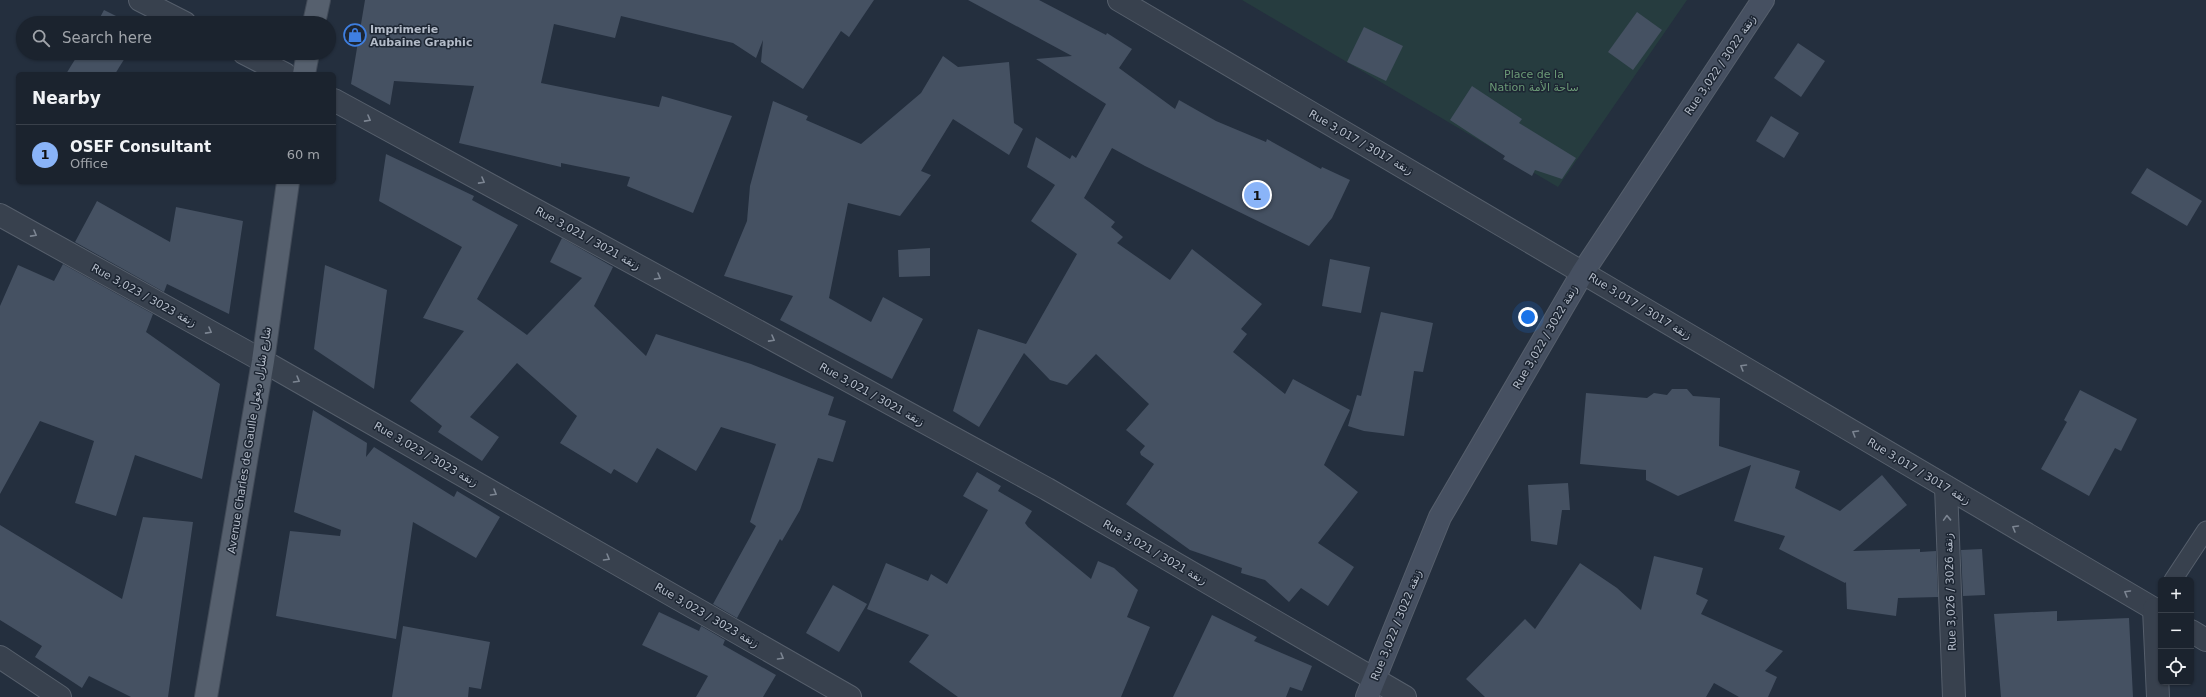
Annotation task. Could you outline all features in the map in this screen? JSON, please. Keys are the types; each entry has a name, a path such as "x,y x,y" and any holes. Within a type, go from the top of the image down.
{"main road":[{"path":"316,16 319,0"},
{"path":"304,72 307,60"},
{"name":"Avenue Charles de Gaulle شارع شارل ديغول","path":"206,697 263,361 288,184"}],"street":[{"path":"140,0 171,16"},
{"name":"Rue 3,017 / زنقة 3017","path":"1119,0 1946,487 2158,605"},
{"name":"Rue 3,022 / زنقة 3022","path":"1370,689 1440,517 1583,272 1763,0"},
{"path":"258,60 282,72"},
{"name":"Rue 3,021 / زنقة 3021","path":"336,101 1046,488 1370,689 1405,697"},
{"name":"Rue 3,023 / زنقة 3023","path":"0,215 263,361 850,697"},
{"name":"Rue 3,026 / زنقة 3026","path":"1946,487 1954,697"},
{"path":"2158,697 2159,613"},
{"path":"2194,633 2206,640"},
{"path":"0,657 60,697"}],"lane":[{"path":"2175,577 2206,530"}],"green space":[{"name":"Place de la Nation ساحة الأمة","path":"1242,0 1687,0 1558,187"}],"building":[{"path":"365,0 874,0 849,37 841,31 803,89 761,62 763,40 756,58 733,43 621,16 615,38 554,24 541,83 659,107 662,96 732,116 693,213 627,186 630,177 561,163 561,167 459,143 474,86 394,81 390,105 351,84"},
{"path":"968,0 1039,0 1106,35 1107,33 1132,49 1119,68 1175,109 1179,100 1216,121 1266,142 1267,139 1321,169 1322,167 1350,180 1332,218 1309,246 1145,166 1112,148 1084,198 1115,222 1111,227 1123,237 1117,243 1170,280 1192,249 1262,304 1241,329 1247,334 1233,352 1285,394 1293,379 1350,410 1324,465 1358,492 1318,543 1354,567 1328,606 1301,588 1289,602 1265,580 1241,573 1242,568 1190,550 1126,504 1154,464 1141,455 1140,452 1145,446 1126,430 1149,404 1096,354 1067,385 1050,380 1024,353 979,427 953,411 978,329 1026,344 1077,254 1031,221 1055,185 1027,167 1036,137 1070,159 1072,155 1076,158 1106,104 1036,59 1072,56"},
{"path":"104,10 116,16 101,16"},
{"path":"1637,12 1662,30 1633,70 1608,52"},
{"path":"1364,27 1403,46 1386,81 1347,62"},
{"path":"1798,43 1825,61 1801,97 1774,78"},
{"path":"943,56 958,67 1009,62 1014,123 1023,129 1009,155 953,119 921,171 931,175 900,216 848,203 829,298 871,322 883,297 923,319 892,379 780,320 793,296 724,276 747,221 750,186 773,101 808,116 806,120 861,144 921,93"},
{"path":"75,60 124,60 116,72 67,72"},
{"path":"1472,86 1522,119 1519,123 1576,158 1562,179 1535,170 1532,176 1503,159 1505,156 1450,120"},
{"path":"1771,116 1799,133 1784,158 1756,141"},
{"path":"386,154 474,196 472,200 518,225 477,299 527,335 582,278 550,262 562,238 613,267 594,306 646,356 656,334 751,364 834,397 828,415 846,421 833,462 818,458 800,510 782,541 780,539 737,618 713,604 756,526 750,522 776,444 721,427 696,471 657,448 637,483 614,469 611,474 560,443 577,416 517,363 470,417 499,437 482,461 438,432 442,426 410,401 464,331 423,318 462,247 379,201"},
{"path":"2147,168 2202,201 2187,226 2131,193"},
{"path":"97,201 170,242 176,207 243,221 229,314 167,284 164,292 75,242"},
{"path":"930,248 930,276 899,277 898,250"},
{"path":"1330,259 1370,267 1361,313 1322,306"},
{"path":"63,264 153,314 146,332 220,384 202,479 135,455 116,516 75,503 94,441 40,421 0,494 0,306 18,265 54,281"},
{"path":"325,265 387,290 374,389 314,349"},
{"path":"1381,312 1433,323 1423,372 1414,371 1404,436 1364,431 1348,426 1357,395 1361,396"},
{"path":"1672,389 1687,389 1693,396 1720,398 1719,446 1800,471 1795,488 1840,511 1882,475 1907,505 1853,551 1920,549 1920,552 1936,551 1938,597 1898,598 1896,616 1847,609 1846,582 1845,583 1779,549 1785,536 1734,521 1751,465 1678,496 1646,480 1646,470 1580,464 1586,393 1647,398 1654,393 1667,395"},
{"path":"2080,390 2137,419 2121,451 2115,448 2089,496 2041,469 2067,422 2064,420"},
{"path":"313,410 367,443 366,457 374,447 454,497 457,491 500,517 476,558 413,522 396,639 276,616 290,531 340,536 341,530 294,512"},
{"path":"977,472 1001,486 998,491 1032,511 1025,523 1028,527 1091,579 1098,561 1114,568 1138,590 1127,617 1150,627 1121,697 958,697 909,662 929,635 867,609 886,563 928,581 931,574 947,584 988,510 963,496"},
{"path":"1568,483 1570,510 1562,510 1557,545 1531,541 1528,485"},
{"path":"143,517 193,522 168,697 131,697 89,676 82,688 35,657 42,646 0,620 0,525 122,599"},
{"path":"1982,549 1985,595 1963,596 1961,550"},
{"path":"1654,556 1703,568 1696,594 1708,600 1701,614 1783,651 1765,671 1777,677 1768,697 1739,697 1714,683 1706,697 1485,697 1466,679 1525,619 1535,629 1580,563 1617,588 1641,610"},
{"path":"833,585 867,604 839,652 806,633"},
{"path":"2057,611 2057,621 2129,618 2133,697 2001,697 1994,614"},
{"path":"659,612 699,631 701,626 725,640 723,645 776,675 763,697 696,697 708,676 642,645"},
{"path":"1212,615 1257,637 1254,641 1312,666 1302,691 1290,687 1286,697 1173,697"},
{"path":"403,626 490,642 481,689 469,687 468,697 392,697"}],"place":[{"name":"Imprimerie Aubaine Graphic","path":"355,35"},
{"name":"OSEF Consultant","path":"1257,195"}]}
